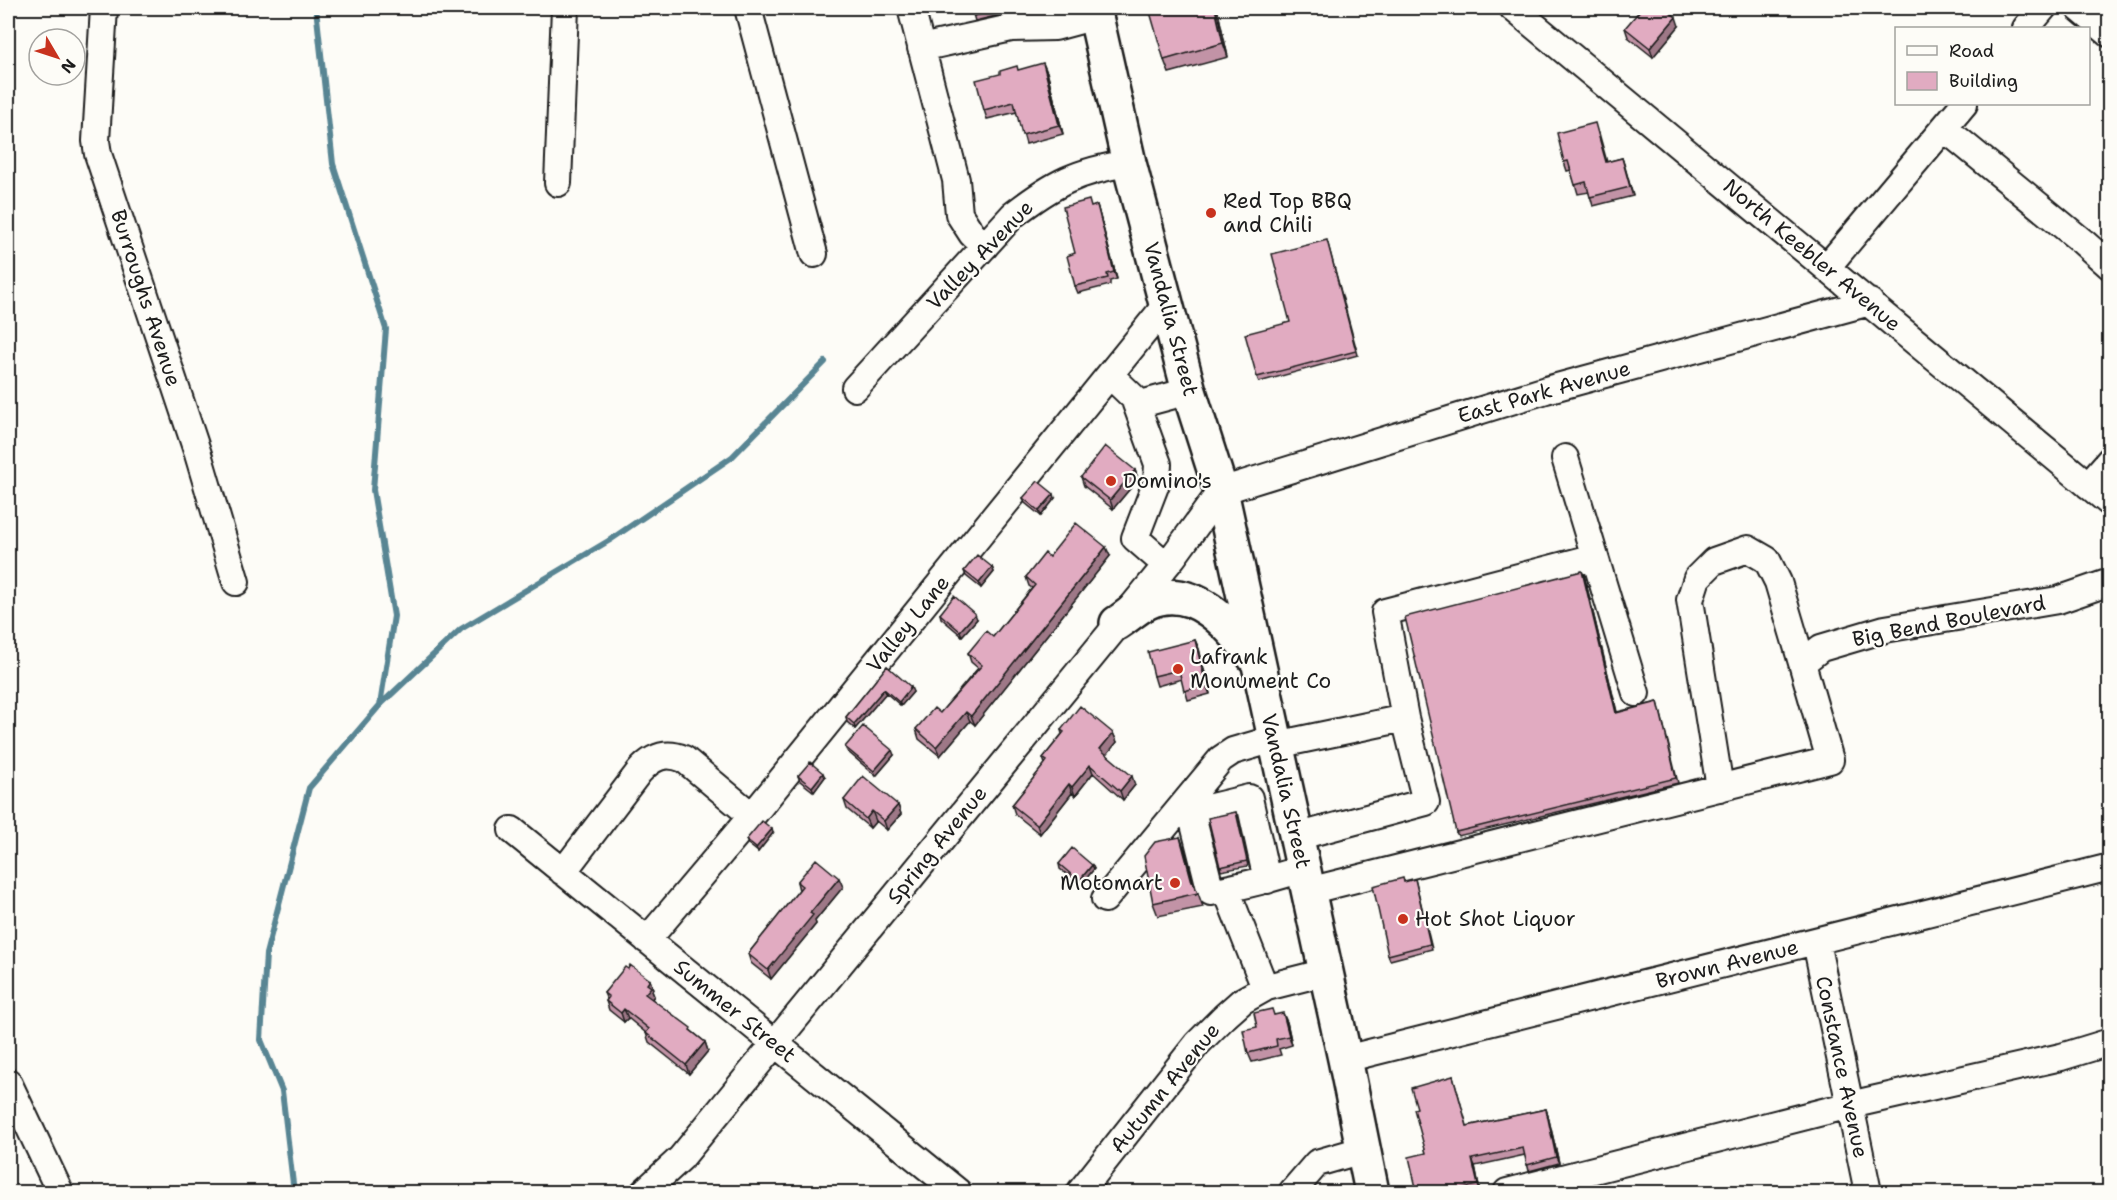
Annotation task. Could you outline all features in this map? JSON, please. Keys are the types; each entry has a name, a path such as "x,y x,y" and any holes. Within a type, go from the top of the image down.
{"main road":[{"name":"Vandalia Street","path":"1095,12 1166,305 1189,391 1221,491 1372,1192"},
{"path":"1117,623 1147,602 1164,597 1178,597 1205,607 1235,631 1257,660"}],"street":[{"name":"Burroughs Avenue","path":"104,8 96,141 98,154 198,454 236,582"},
{"path":"558,183 565,8"},
{"path":"748,8 814,254"},
{"path":"911,8 956,180 959,214 972,234 985,246"},
{"name":"North Keebler Avenue","path":"1513,8 1870,302 2109,503"},
{"path":"2027,27 2043,8"},
{"path":"2079,8 2109,34"},
{"path":"921,48 1011,28 1055,27 1095,12"},
{"path":"1827,267 1963,105"},
{"path":"1944,128 2109,266"},
{"name":"Valley Avenue","path":"855,388 1013,215 1043,192 1073,177 1101,168 1130,164"},
{"name":"East Park Avenue","path":"1221,491 1546,390 1870,302"},
{"name":"Valley Lane","path":"647,940 752,816 1166,305"},
{"path":"1110,375 1128,390 1137,405 1159,471 1153,496 1136,538 1166,565"},
{"path":"1137,405 1189,391"},
{"path":"1565,458 1636,693"},
{"path":"2088,485 2109,460"},
{"name":"Spring Avenue","path":"644,1192 681,1158 775,1044 1166,565 1221,491"},
{"path":"1190,805 1211,892 1244,881 1306,880 1720,788 1830,760 1778,582 1767,560 1748,549 1713,561 1697,578 1690,600 1720,788"},
{"path":"1296,837 1426,802 1405,718 1385,612 1595,557"},
{"name":"Big Bend Boulevard","path":"1802,663 1821,648 1885,629 2058,600 2109,582"},
{"path":"1105,899 1190,805 1226,754 1275,742 1405,718"},
{"path":"563,872 639,772 647,763 660,756 675,755 684,759 752,816"},
{"path":"1190,805 1224,808 1249,798 1244,881 1265,988"},
{"name":"Summer Street","path":"512,830 958,1192"},
{"name":"Brown Avenue","path":"1345,1059 2109,867"},
{"name":"Constance Avenue","path":"1816,942 1868,1192"},
{"name":"Autumn Avenue","path":"1080,1192 1210,1030 1242,1001 1265,988 1326,972"},
{"path":"1507,1192 1850,1105 2061,1057 2109,1042"},
{"path":"8,1082 60,1192"},
{"path":"1292,1192 1317,1163 1362,1150"}],"building":[{"path":"971,8 1020,8 974,16"},
{"path":"1164,8 1215,8 1223,43 1164,60 1150,12"},
{"path":"1642,8 1665,8 1676,17 1650,48 1625,28"},
{"path":"1043,63 1059,125 1022,135 1014,102 984,110 976,80 1000,74 1000,71 1017,66 1018,70"},
{"path":"1595,123 1606,162 1622,158 1630,187 1590,197 1586,182 1575,185 1568,161 1564,162 1557,133"},
{"path":"1089,200 1091,207 1097,205 1114,272 1107,274 1108,278 1075,286 1067,256 1075,253 1063,207"},
{"path":"1327,240 1356,351 1257,377 1245,334 1290,322 1272,254"},
{"path":"1105,446 1135,470 1110,500 1081,477"},
{"path":"1038,481 1054,494 1039,511 1023,498"},
{"path":"1076,523 1106,547 971,716 966,712 936,747 916,729 934,708 940,713 982,665 968,653 986,631 993,637 1035,585 1026,577 1045,553 1049,557"},
{"path":"977,555 992,567 979,583 964,571"},
{"path":"1582,571 1616,713 1658,702 1676,778 1456,832 1405,617"},
{"path":"954,596 975,614 960,631 940,614"},
{"name":"Lafrank Monument Co","path":"1195,640 1206,685 1184,691 1179,670 1154,676 1148,652"},
{"path":"887,666 911,687 899,702 884,689 854,724 846,717"},
{"path":"1080,706 1113,733 1100,749 1132,776 1120,791 1090,765 1072,787 1069,784 1037,825 1012,805 1047,761 1043,758 1064,732 1061,730"},
{"path":"863,726 892,750 874,771 845,747"},
{"path":"810,762 823,773 812,787 798,776"},
{"path":"863,776 898,805 884,821 872,811 866,819 844,800"},
{"path":"1236,812 1247,861 1220,867 1208,818"},
{"path":"762,821 772,829 756,848 746,840"},
{"name":"Motomart","path":"1180,837 1192,882 1198,893 1153,903 1144,856 1155,842"},
{"path":"1072,848 1092,865 1079,881 1059,864"},
{"path":"816,859 839,878 810,913 813,915 768,970 748,954 802,886 797,882"},
{"name":"Hot Shot Liquor","path":"1403,878 1404,882 1415,879 1430,944 1388,955 1373,886"},
{"path":"630,965 650,980 647,984 651,987 645,994 691,1028 690,1030 705,1042 686,1065 646,1033 649,1029 624,1009 621,1013 606,1001 609,997 604,993 625,967 628,969"},
{"path":"1272,1009 1274,1015 1283,1013 1289,1036 1276,1039 1277,1046 1248,1053 1243,1030 1257,1027 1254,1013"},
{"path":"1453,1076 1467,1126 1546,1109 1556,1157 1527,1165 1523,1148 1472,1159 1478,1185 1444,1192 1417,1192 1409,1157 1426,1153 1411,1088"}],"waterway":[{"path":"294,1192 282,1091 261,1040 266,954 309,788 380,705 394,616 373,490 386,329 333,164 316,8"},
{"path":"380,705 461,629 610,540 732,457 825,362"}],"place":[{"name":"Red Top BBQ and Chili","path":"1211,213"},
{"name":"Domino's","path":"1111,481"},
{"name":"Lafrank Monument Co","path":"1178,669"},
{"name":"Motomart","path":"1175,883"},
{"name":"Hot Shot Liquor","path":"1403,919"}]}
